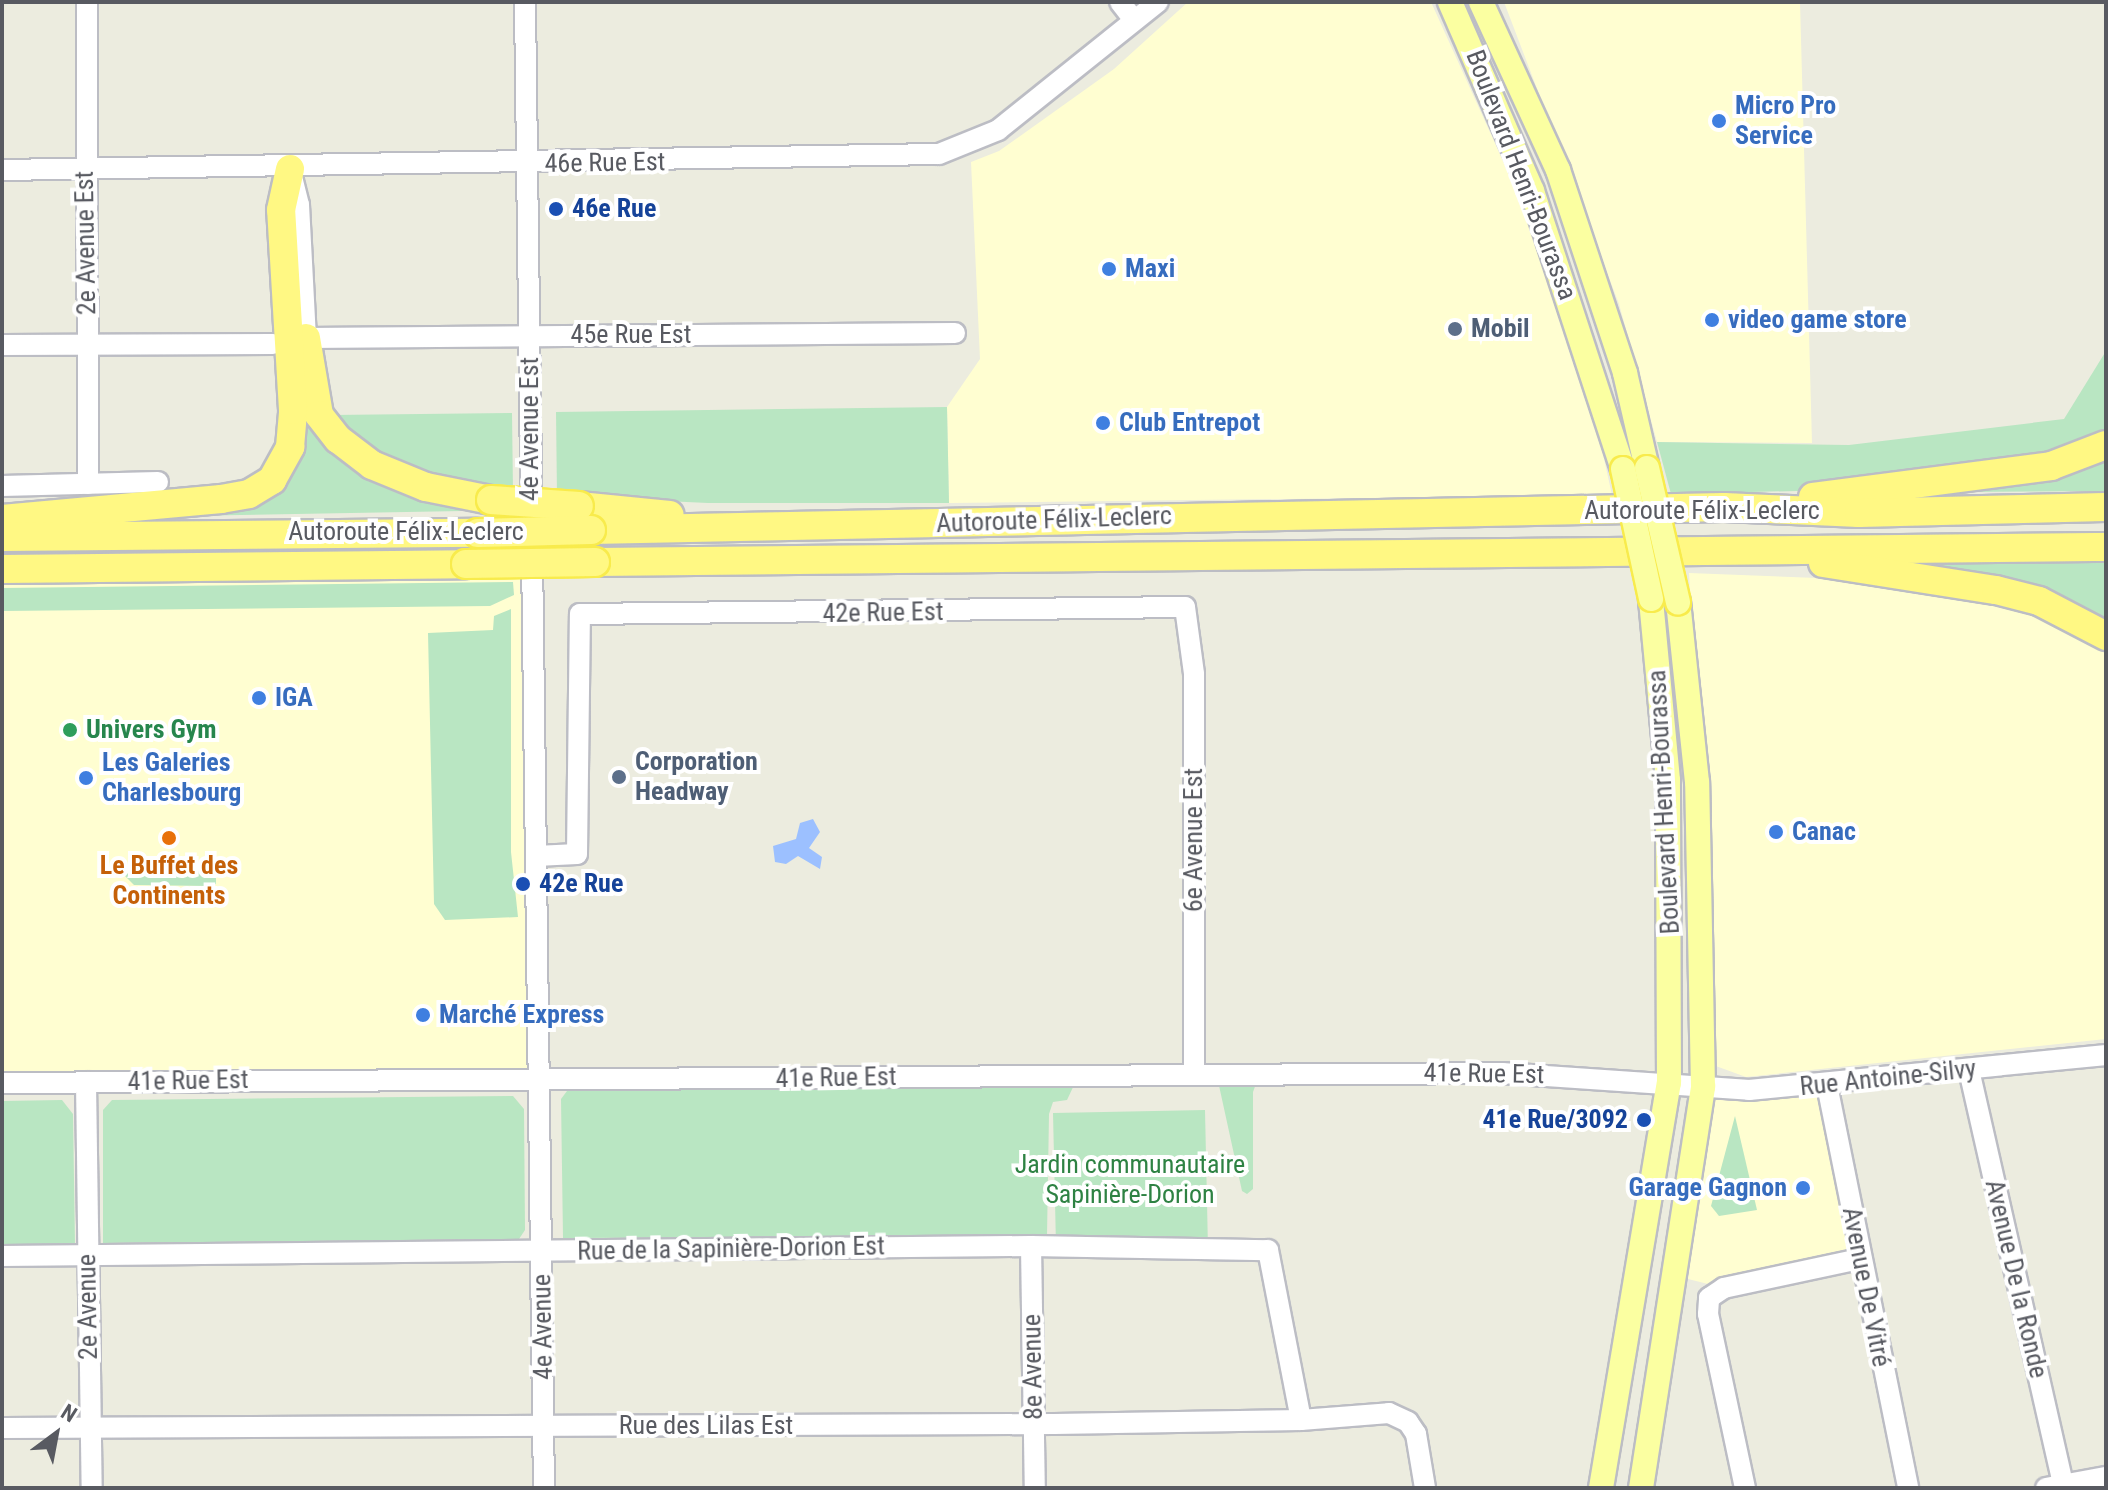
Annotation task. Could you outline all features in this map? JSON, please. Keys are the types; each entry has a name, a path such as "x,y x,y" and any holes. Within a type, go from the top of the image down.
{"highway":[{"path":"2,519 221,499 249,494 272,480 290,447 293,410 281,210 290,169"},
{"path":"306,338 319,415 338,439 372,465 426,487 585,518"},
{"path":"1724,507 2051,466 2106,445"},
{"name":"Autoroute Félix-Leclerc","path":"2,537 478,533 585,518 738,527 1724,507 1859,513 2106,507"},
{"name":"Autoroute Félix-Leclerc","path":"2,569 2106,547"},
{"path":"1739,551 1996,590 2039,601 2106,636"},
{"path":"2,581 70,569"}],"main road":[{"name":"Boulevard Henri-Bourassa","path":"1450,2 1532,191 1635,469 1678,602 1697,782 1703,1087 1641,1488"},
{"name":"Boulevard Henri-Bourassa","path":"1481,2 1558,170 1625,373 1668,780 1669,1083 1601,1488"},
{"path":"1492,2 1495,29"}],"street":[{"name":"2e Avenue Est","path":"87,2 88,484"},
{"name":"4e Avenue Est","path":"525,2 542,1167"},
{"path":"1120,2 1134,20"},
{"name":"46e Rue Est","path":"2,170 290,169 939,154 998,130 1158,2"},
{"path":"290,169 299,205 306,338"},
{"name":"45e Rue Est","path":"306,338 955,333"},
{"path":"2,345 273,344"},
{"path":"2,486 158,482"},
{"name":"42e Rue Est","path":"536,856 577,854 580,614 1185,607"},
{"name":"6e Avenue Est","path":"1185,607 1194,674 1194,1074"},
{"name":"Rue Antoine-Silvy","path":"1669,1083 1703,1087 1827,1085 2106,1055"},
{"name":"Avenue De la Ronde","path":"1969,1070 2058,1487"},
{"name":"41e Rue Est","path":"2,1083 1502,1073 1669,1083"},
{"name":"2e Avenue","path":"86,1082 86,1257 92,1488"},
{"name":"Avenue De Vitré","path":"1827,1085 1859,1259 1908,1488"},
{"name":"4e Avenue","path":"542,1167 544,1488"},
{"name":"Rue de la Sapinière-Dorion Est","path":"2,1256 1031,1246 1268,1250 1301,1420"},
{"name":"8e Avenue","path":"1031,1246 1035,1488"},
{"path":"1745,1488 1708,1314 1709,1298 1724,1288 1859,1259"},
{"name":"Rue des Lilas Est","path":"2,1428 1034,1424 1301,1420 1389,1413 1408,1422 1416,1434 1425,1488"},
{"path":"2058,1487 2106,1477"}],"shaded area":[{"path":"1188,2 1431,2 1527,214 1588,386 1612,495 949,503 947,407 980,359 971,162 999,151 1114,69"},
{"path":"1504,2 1800,2 1812,443 1657,442 1619,304"},
{"path":"466,564 531,579 540,1078 2,1083 2,581"},
{"path":"1689,573 1922,582 2007,596 2106,643 2106,1039 1746,1077 1713,1065"},
{"path":"1827,1085 1859,1259 1724,1288 1676,1276 1703,1087"}],"green space":[{"path":"2106,351 2106,440 2073,454 1837,490 1671,494 1657,442 1849,445 2064,419"},
{"path":"947,407 949,503 708,503 557,496 556,412"},
{"path":"300,412 348,466 463,503 462,511 180,516 242,504"},
{"path":"512,413 513,492 483,489 374,458 331,415"},
{"path":"2106,454 2106,491 1953,492"},
{"path":"2106,561 2106,627 1906,563"},
{"path":"513,582 514,595 490,606 2,611 2,588"},
{"path":"511,609 511,852 518,917 445,920 434,904 428,633 493,630 494,616"},
{"path":"216,869 216,884 210,886 134,885 120,871"},
{"path":"1218,1081 1257,1081 1253,1092 1253,1189 1247,1194 1242,1191"},
{"path":"1075,1083 1067,1100 1053,1102 1049,1114 1047,1236 563,1238 561,1099 567,1091"},
{"path":"513,1096 524,1109 525,1230 519,1239 103,1243 103,1110 112,1100"},
{"path":"62,1100 73,1114 75,1245 2,1247 2,1101"},
{"name":"Jardin communautaire Sapinière-Dorion","path":"1205,1110 1208,1249 1056,1246 1053,1113"},
{"path":"1735,1116 1757,1210 1719,1216 1711,1206"}],"water":[{"path":"813,819 820,832 809,848 822,857 820,869 798,856 786,864 775,862 773,846 796,839 800,823"}],"place":[{"name":"Micro Pro Service","path":"1719,121"},
{"name":"46e Rue","path":"556,209"},
{"name":"Maxi","path":"1109,269"},
{"name":"video game store","path":"1712,320"},
{"name":"Mobil","path":"1455,329"},
{"name":"Club Entrepot","path":"1103,423"},
{"name":"IGA","path":"259,698"},
{"name":"Univers Gym","path":"70,730"},
{"name":"Corporation Headway","path":"619,777"},
{"name":"Les Galeries Charlesbourg","path":"86,778"},
{"name":"Canac","path":"1776,832"},
{"name":"Le Buffet des Continents","path":"169,838"},
{"name":"42e Rue","path":"523,884"},
{"name":"Marché Express","path":"423,1015"},
{"name":"41e Rue/3092","path":"1644,1120"},
{"name":"Garage Gagnon","path":"1803,1188"}]}
